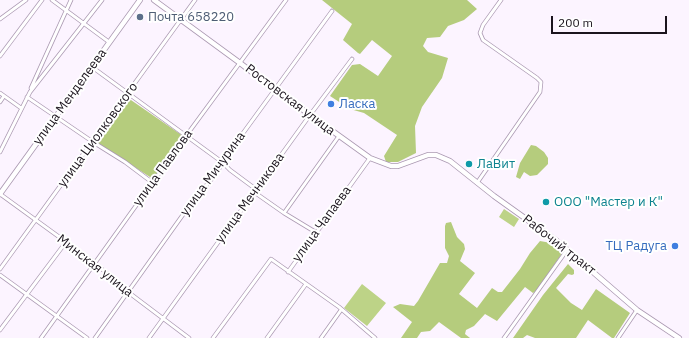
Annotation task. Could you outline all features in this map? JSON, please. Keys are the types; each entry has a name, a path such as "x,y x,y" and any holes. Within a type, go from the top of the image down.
{"street":[{"path":"0,19 26,0"},
{"path":"0,56 42,0"},
{"path":"52,0 109,42"},
{"path":"30,92 71,0"},
{"path":"0,152 30,92 102,0"},
{"name":"улица Менделеева","path":"0,194 140,0"},
{"name":"Ростовская улица","path":"154,0 274,90 370,158 383,164 398,166 421,157 436,155"},
{"name":"улица Циолковского","path":"0,269 195,0"},
{"name":"улица Павлова","path":"41,338 286,0"},
{"path":"477,183 540,92 540,82 537,78 482,40 480,32 483,25 501,0"},
{"name":"улица Мичурина","path":"95,338 187,210 218,171 222,162 332,11"},
{"name":"улица Мечникова","path":"149,338 352,59"},
{"path":"92,68 222,162 284,213 317,233"},
{"path":"0,93 21,108"},
{"path":"0,102 4,96"},
{"path":"27,97 125,162 153,183"},
{"path":"284,213 339,136"},
{"name":"Рабочий тракт","path":"436,155 450,161 477,183 535,225 567,250 637,310 679,338"},
{"name":"улица Чапаева","path":"213,338 271,259 288,272 370,158"},
{"name":"Минская улица","path":"0,194 95,263 128,292 189,338"},
{"path":"0,330 66,242"},
{"path":"504,338 567,250"},
{"path":"288,272 342,310 375,338"},
{"path":"0,275 87,338"},
{"path":"267,338 306,284"},
{"path":"321,338 342,310"},
{"path":"618,338 637,310"}],"green space":[{"path":"322,0 467,0 477,9 464,20 448,26 440,37 427,38 423,46 428,52 448,58 442,78 422,107 415,126 416,153 398,162 386,162 384,156 397,135 364,113 350,109 330,96 352,65 360,64 378,76 392,56 372,40 360,54 358,53 343,40 352,24"},
{"path":"128,98 183,136 153,179 96,142"},
{"path":"531,145 536,146 544,152 548,158 548,164 537,175 530,176 524,172 520,179 516,177 520,163"},
{"path":"504,209 519,219 514,227 499,217"},
{"path":"451,222 457,237 464,244 465,249 460,261 475,273 459,294 477,308 492,288 498,292 502,292 540,241 551,243 560,250 561,255 536,291 533,293 525,287 497,321 485,314 474,326 466,330 465,334 470,338 461,338 439,322 430,331 421,332 417,338 401,338 412,322 393,307 400,304 414,306 440,263 447,263 449,256 445,248 445,226 446,223"},
{"path":"568,264 574,270 574,274 568,274 556,288 571,303 582,310 596,289 630,313 614,338 588,320 576,338 535,338 527,335 523,338 513,338 543,295"},
{"path":"362,284 386,303 367,326 344,308"}],"place":[{"name":"Почта 658220","path":"140,17"},
{"name":"Ласка","path":"331,104"},
{"name":"ЛаВит","path":"469,164"},
{"name":"ООО \"Мастер и К\"","path":"546,202"},
{"name":"ТЦ Радуга","path":"675,246"}]}
